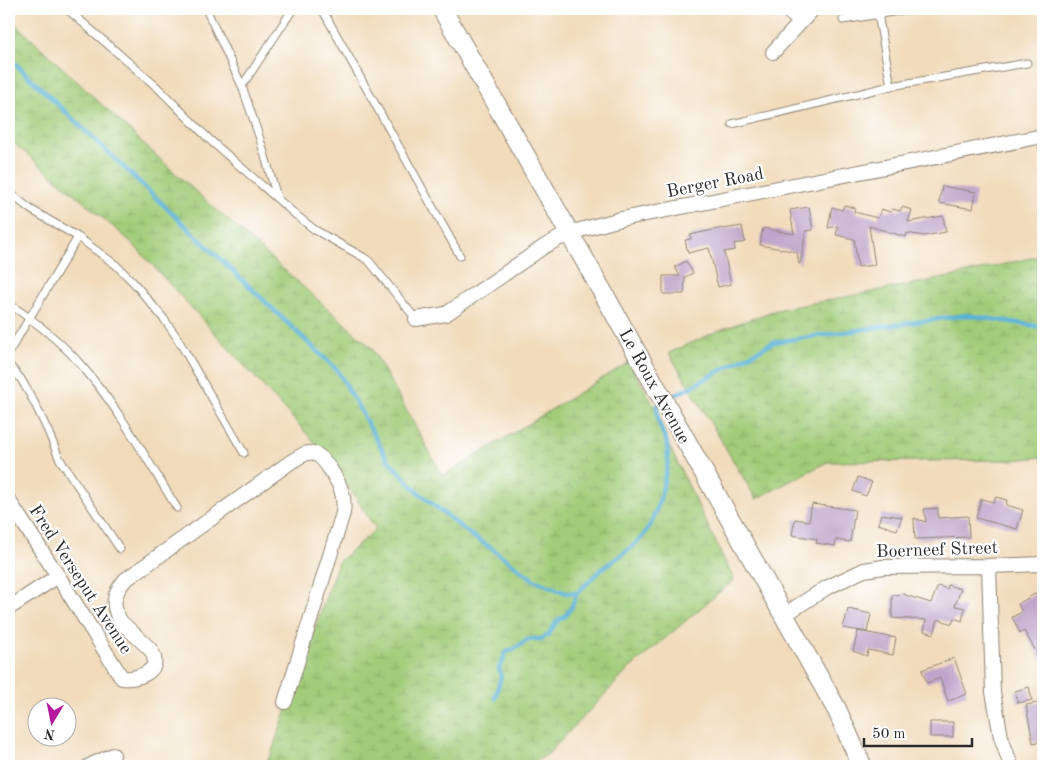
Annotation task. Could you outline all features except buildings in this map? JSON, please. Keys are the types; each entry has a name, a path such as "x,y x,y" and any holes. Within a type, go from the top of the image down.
{"main road":[{"name":"Le Roux Avenue","path":"442,9 837,710 862,766"}],"street":[{"path":"786,9 800,22"},
{"path":"773,52 812,9"},
{"name":"Berger Road","path":"416,319 446,314 545,246 569,233 621,219 1043,136"},
{"name":"Fred Verseput Avenue","path":"9,501 122,678 136,678 152,669 155,665 155,659 149,648 117,617 114,598 125,580 292,461 307,453 313,452 318,455 342,491 344,500 343,513 285,702"},
{"name":"Boerneef Street","path":"784,615 826,588 864,570 1043,564"},
{"path":"989,566 992,692 1001,737 1011,766"},
{"path":"9,608 58,576"},
{"path":"89,766 113,755"}],"lane":[{"path":"67,9 158,88 211,141 315,230 369,261 416,319"},
{"path":"206,9 242,86 278,198"},
{"path":"242,86 293,9"},
{"path":"322,9 460,256"},
{"path":"843,20 911,9"},
{"path":"878,14 891,86"},
{"path":"732,124 891,86 1027,64"},
{"path":"9,192 30,209 78,237 120,268 134,283 176,336 244,452"},
{"path":"9,352 78,237"},
{"path":"9,304 30,318 82,366 123,421 177,508"},
{"path":"9,365 21,379 34,402 59,458 120,549"}],"green space":[{"path":"9,18 175,173 371,347 443,476 629,362 656,410 662,431 734,580 630,668 549,753 529,766 265,766 271,754 338,562 376,529 331,460 131,242 9,139"},
{"path":"1043,255 1043,457 1013,460 827,462 756,499 669,353 720,330 776,310 950,277"}],"waterway":[{"path":"9,58 338,371 388,460 419,493 471,535 534,580 566,593 577,593 602,569 632,547 642,537 651,524 660,499 668,462 667,442 658,419 657,406 660,404"},
{"path":"668,399 774,342 966,315 1043,327"},
{"path":"495,698 501,676 499,668 505,653 518,647 525,641 541,639 548,635 557,621 565,616 571,608 577,593"}]}
